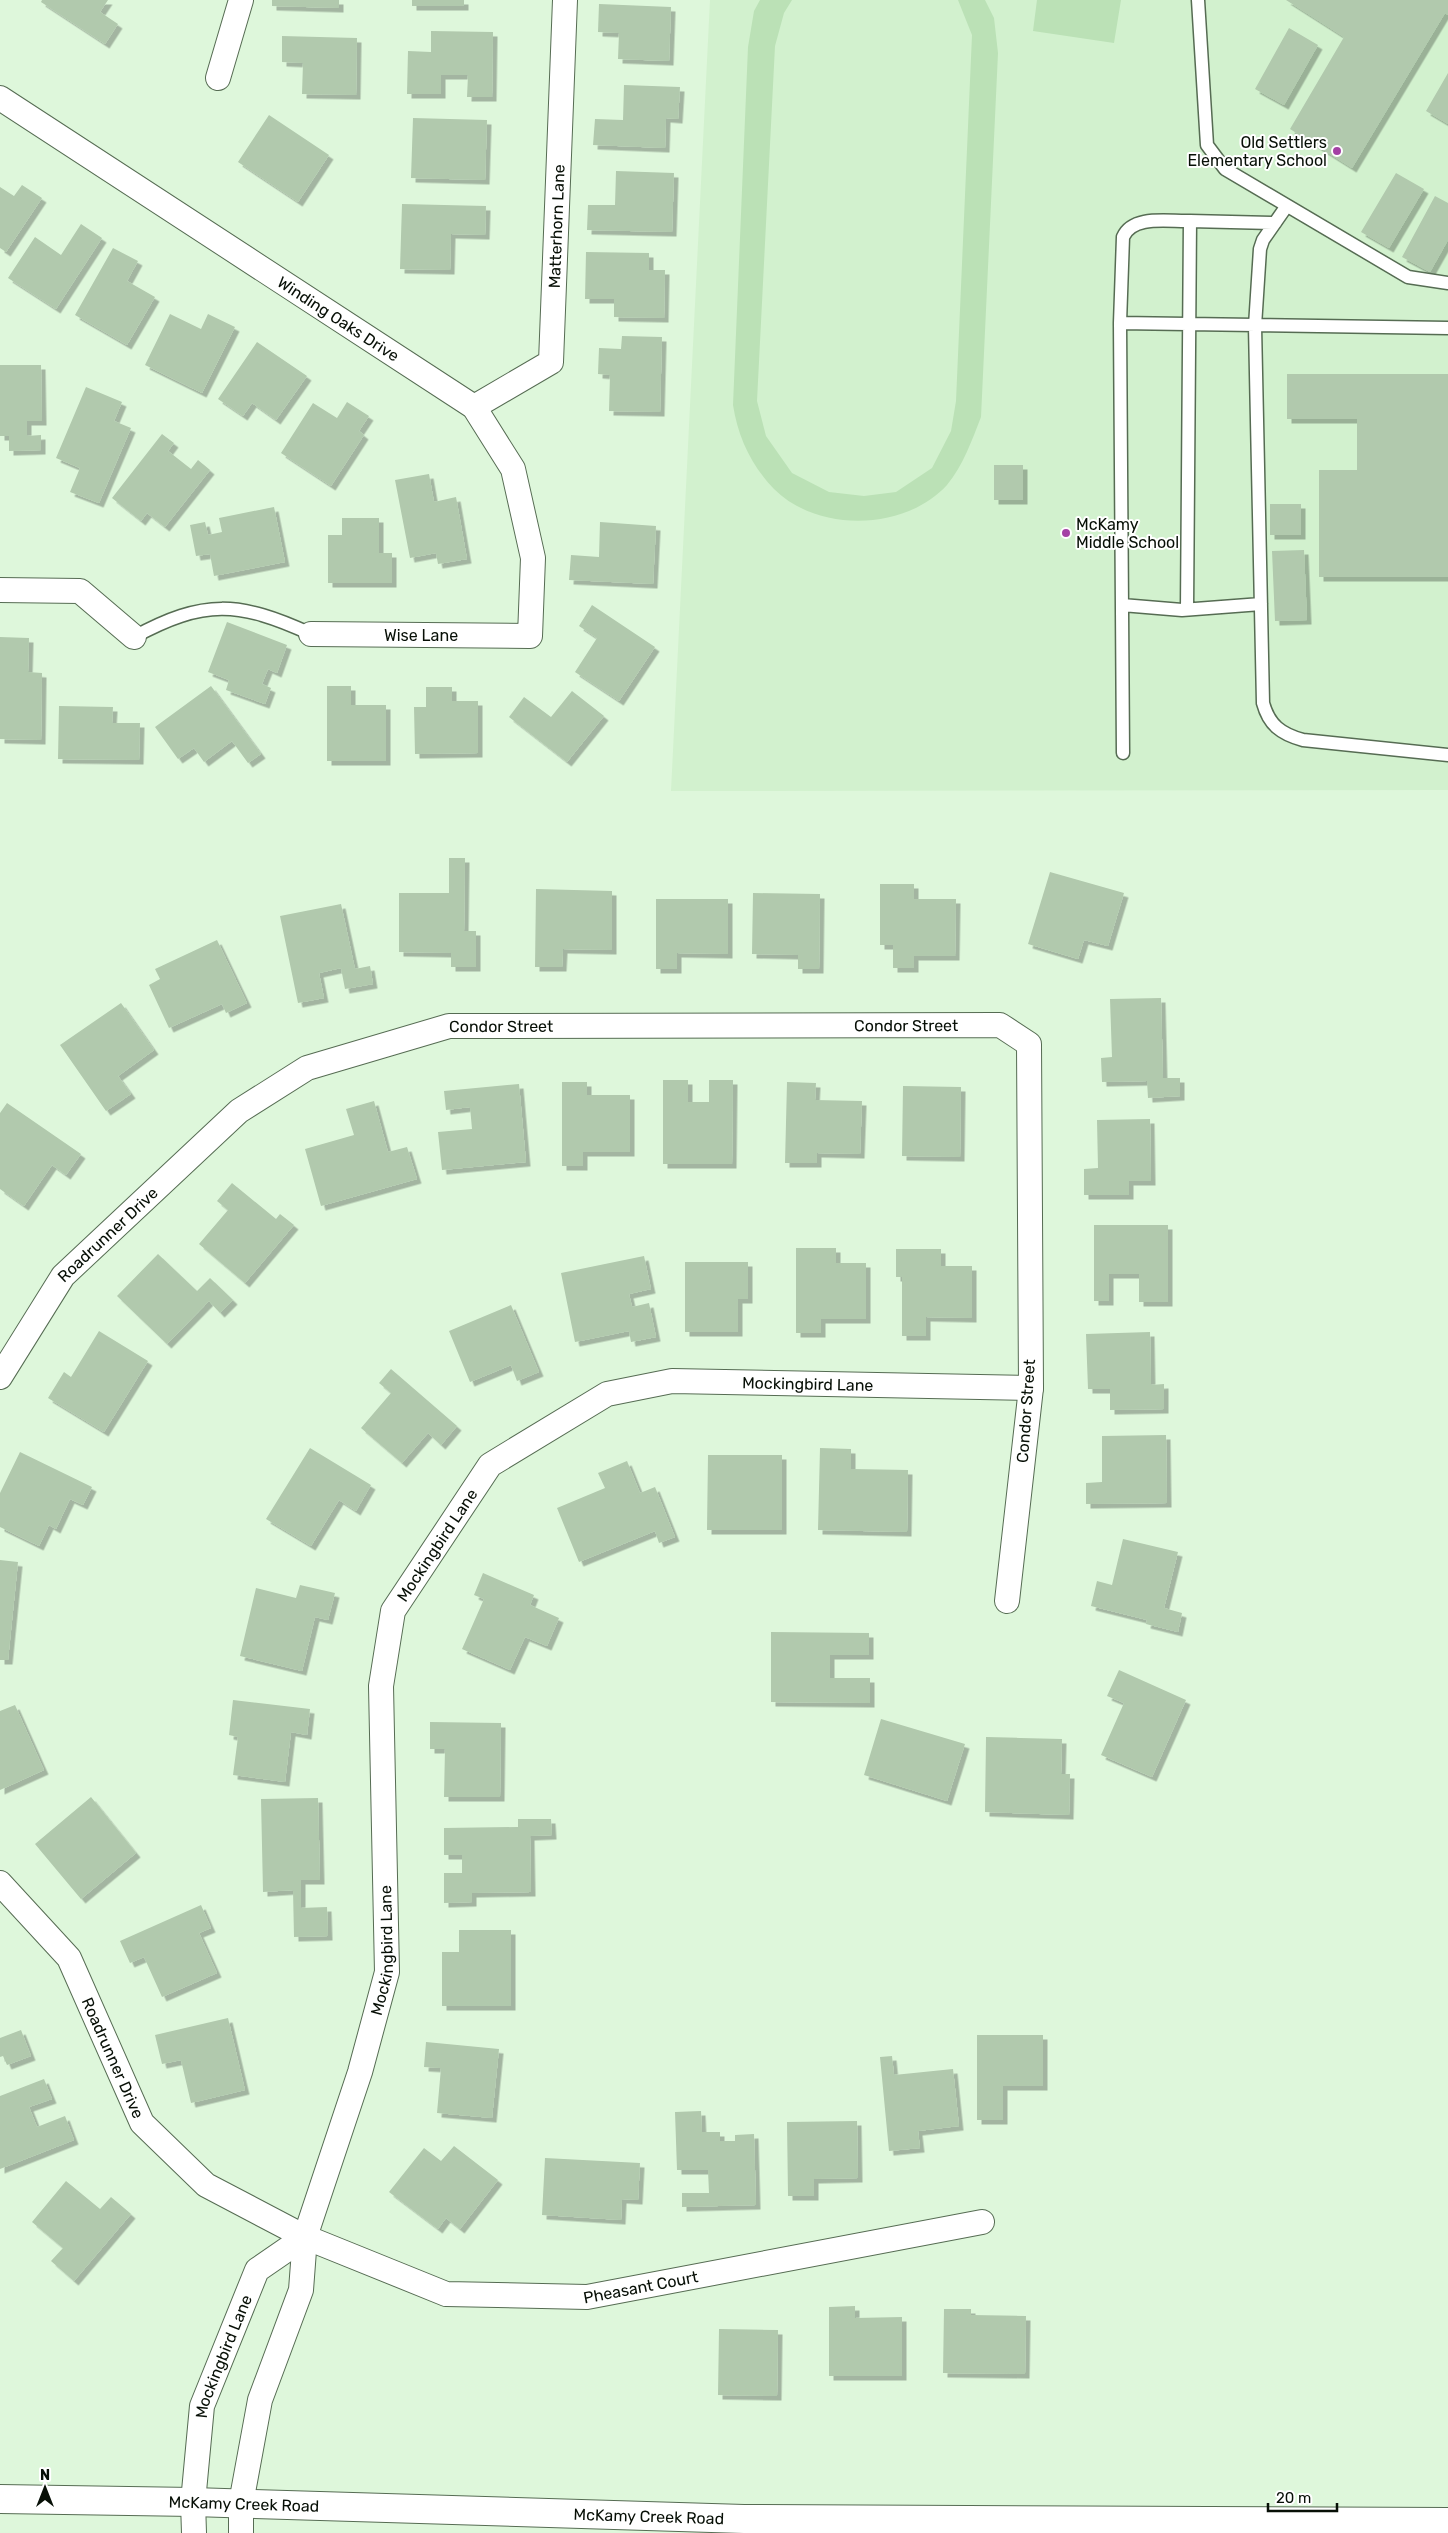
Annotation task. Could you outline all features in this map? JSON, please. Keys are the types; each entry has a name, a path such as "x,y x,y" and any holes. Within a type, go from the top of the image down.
{"street":[{"path":"218,78 241,0"},
{"name":"Matterhorn Lane","path":"474,407 551,362 564,0"},
{"name":"Winding Oaks Drive","path":"0,98 474,407 512,469 533,558 530,636"},
{"path":"0,590 80,591 134,637"},
{"name":"Wise Lane","path":"311,634 530,636"},
{"name":"Condor Street","path":"239,1111 307,1068 449,1026 1000,1025 1029,1044 1031,1388 1007,1601"},
{"name":"Roadrunner Drive","path":"0,1377 63,1276 239,1111"},
{"name":"Mockingbird Lane","path":"241,2533 241,2503 260,2400 301,2290 305,2237 360,2072 387,1972 381,1686 393,1611 490,1465 607,1394 672,1381 1031,1388"},
{"name":"Roadrunner Drive","path":"0,1883 69,1958 142,2122 206,2185 305,2237"},
{"name":"Pheasant Court","path":"305,2237 446,2294 587,2297 982,2222"},
{"name":"Mockingbird Lane","path":"194,2533 194,2502 202,2406 257,2270 305,2237"},
{"name":"McKamy Creek Road","path":"0,2499 241,2503 744,2526 1070,2527 1448,2522"}],"lane":[{"path":"1198,0 1207,145 1225,169 1286,207 1408,277 1448,283"},
{"path":"1286,207 1262,240 1258,258 1256,326 1263,703 1266,716 1281,732 1303,740 1448,754"},
{"path":"1187,609 1190,222"},
{"path":"1123,753 1120,323 1123,237 1125,232 1136,223 1275,223"},
{"path":"1120,323 1448,328"},
{"path":"1122,606 1187,609 1261,604"},
{"path":"134,637 165,620 198,609 234,608 265,615 311,634"}],"shaded area":[{"name":"McKamy Middle School","path":"710,0 1448,0 1448,790 671,791"},
{"path":"760,0 792,0 784,13 775,46 757,401 766,436 792,473 829,492 864,496 896,492 932,468 951,431 956,401 972,35 958,0 985,0 994,18 998,53 981,417 971,444 953,478 947,485 929,500 908,511 885,518 861,521 837,519 814,513 792,503 774,489 752,460 742,439 735,417 733,405 748,47 754,11"},
{"path":"1037,0 1121,0 1114,43 1033,31"}],"building":[{"path":"42,0 108,0 100,12 118,24 105,44 41,2"},
{"path":"272,0 339,0 339,8 272,6"},
{"path":"412,0 464,0 464,6 412,6"},
{"path":"1286,0 1448,0 1448,15 1445,13 1352,168 1290,129 1344,37"},
{"path":"599,4 671,7 669,61 618,59 619,33 598,32"},
{"path":"1289,28 1318,45 1284,105 1255,89"},
{"path":"431,31 493,32 492,97 467,97 468,75 441,75 441,94 407,94 408,51 431,52"},
{"path":"282,36 357,38 356,95 302,94 303,63 282,62"},
{"path":"1448,73 1448,124 1426,111"},
{"path":"624,85 680,87 678,119 666,118 665,148 593,145 595,119 623,120"},
{"path":"269,115 329,155 298,202 238,162"},
{"path":"413,118 487,120 485,180 411,178"},
{"path":"616,171 674,173 672,232 587,230 588,205 615,205"},
{"path":"1396,173 1424,189 1389,248 1361,232"},
{"path":"22,185 42,198 6,252 0,248 0,187 14,196"},
{"path":"1435,196 1448,203 1448,240 1430,272 1402,257"},
{"path":"402,204 486,206 485,235 451,234 450,270 400,269"},
{"path":"81,224 102,238 56,309 8,278 35,237 61,255"},
{"path":"113,248 138,261 127,281 155,297 127,345 75,315"},
{"path":"586,252 649,253 649,270 665,270 664,318 614,317 614,299 585,299"},
{"path":"170,314 201,329 208,314 235,327 202,393 145,365"},
{"path":"622,336 662,337 660,412 609,411 610,375 598,374 599,348 621,349"},
{"path":"257,342 307,376 276,420 252,403 243,416 218,399"},
{"path":"0,365 41,365 42,421 27,421 27,436 41,435 41,450 9,451 9,436 0,436"},
{"path":"1287,374 1448,374 1448,577 1319,577 1319,470 1357,470 1357,419 1287,419"},
{"path":"86,387 122,402 114,421 131,428 99,503 70,492 80,468 56,458"},
{"path":"347,402 369,416 359,431 364,435 331,486 281,453 313,403 337,418"},
{"path":"162,434 174,443 168,451 191,469 198,460 210,470 165,527 147,513 141,521 112,498"},
{"path":"994,465 1023,465 1023,500 994,500"},
{"path":"429,474 434,502 456,497 467,559 438,564 436,553 410,558 395,480"},
{"path":"1270,504 1301,504 1301,535 1270,535"},
{"path":"274,507 285,562 214,576 210,554 196,556 190,525 205,522 208,535 222,532 219,518"},
{"path":"342,518 379,518 379,553 392,553 392,583 328,583 328,535 342,535"},
{"path":"600,522 656,526 653,584 569,580 571,555 599,557"},
{"path":"1304,550 1307,620 1275,621 1272,551"},
{"path":"592,605 655,647 619,701 575,672 597,638 579,626"},
{"path":"227,622 287,645 277,673 268,669 262,684 271,688 265,704 226,690 229,680 208,672"},
{"path":"0,637 29,638 28,672 42,673 41,740 0,739"},
{"path":"211,686 261,754 248,763 232,741 204,762 194,748 178,759 155,727"},
{"path":"327,686 351,686 351,705 386,705 386,761 327,761"},
{"path":"426,687 452,687 452,701 478,701 478,753 415,754 414,707 426,707"},
{"path":"572,691 604,716 567,762 509,717 524,697 551,717"},
{"path":"59,706 113,707 112,723 140,723 139,760 58,759"},
{"path":"449,858 465,858 464,931 476,931 476,967 451,967 451,953 399,952 399,893 449,893"},
{"path":"1050,872 1124,893 1108,946 1084,940 1078,959 1028,944"},
{"path":"880,884 914,884 914,899 956,899 955,956 914,956 914,968 893,968 893,945 880,945"},
{"path":"536,889 612,891 612,950 563,949 562,967 535,967"},
{"path":"753,893 820,894 819,969 798,969 798,955 752,954"},
{"path":"656,899 728,899 728,954 677,953 677,969 656,969"},
{"path":"341,904 355,969 370,966 373,984 345,989 341,968 319,973 324,998 298,1003 280,916"},
{"path":"217,940 247,1003 226,1013 222,1004 169,1028 149,985 160,979 155,969"},
{"path":"1161,998 1163,1078 1180,1078 1180,1096 1148,1098 1147,1081 1102,1082 1101,1058 1112,1057 1110,999"},
{"path":"121,1003 154,1050 118,1076 131,1094 106,1111 60,1045"},
{"path":"663,1080 688,1080 688,1102 709,1102 709,1080 733,1080 732,1164 663,1164"},
{"path":"562,1082 587,1082 587,1095 630,1095 630,1152 583,1152 583,1166 562,1166"},
{"path":"787,1082 816,1083 815,1100 862,1101 860,1154 817,1153 817,1163 785,1163"},
{"path":"519,1084 526,1162 442,1170 438,1132 472,1129 470,1107 446,1110 444,1091"},
{"path":"903,1086 961,1087 960,1157 902,1156"},
{"path":"374,1101 388,1152 407,1147 417,1179 321,1206 305,1149 354,1135 346,1109"},
{"path":"7,1103 81,1154 66,1175 52,1165 24,1206 0,1189 0,1113"},
{"path":"1150,1119 1151,1181 1129,1181 1129,1195 1084,1195 1084,1169 1098,1168 1097,1120"},
{"path":"232,1183 276,1219 280,1214 294,1225 245,1283 199,1244 228,1210 217,1201"},
{"path":"1094,1225 1168,1225 1168,1302 1139,1302 1139,1274 1109,1274 1109,1301 1094,1301"},
{"path":"796,1248 836,1248 836,1263 866,1263 866,1319 821,1319 821,1333 796,1333"},
{"path":"896,1249 941,1249 941,1266 972,1266 972,1318 926,1317 926,1336 902,1336 902,1277 896,1277"},
{"path":"158,1254 197,1291 210,1278 233,1300 220,1313 209,1301 167,1344 117,1296"},
{"path":"644,1256 651,1289 629,1294 632,1307 649,1303 656,1337 631,1342 629,1331 575,1342 561,1273"},
{"path":"685,1262 748,1262 748,1299 738,1299 738,1332 685,1332"},
{"path":"511,1305 539,1372 517,1381 511,1365 470,1382 449,1331"},
{"path":"99,1331 148,1361 104,1432 48,1398 64,1372 71,1377"},
{"path":"1150,1332 1151,1385 1164,1384 1164,1409 1110,1410 1110,1389 1088,1389 1086,1334"},
{"path":"391,1369 457,1426 441,1445 428,1433 402,1463 361,1428 391,1393 379,1383"},
{"path":"1166,1435 1167,1503 1086,1504 1086,1483 1102,1482 1102,1436"},
{"path":"310,1448 371,1485 356,1511 339,1500 311,1546 266,1519"},
{"path":"820,1448 851,1449 851,1469 908,1470 907,1532 818,1530"},
{"path":"20,1452 92,1487 83,1505 70,1499 56,1529 49,1525 39,1546 0,1527 0,1493"},
{"path":"708,1455 782,1455 782,1530 707,1530"},
{"path":"627,1461 640,1493 655,1487 675,1537 659,1543 655,1531 579,1562 557,1508 605,1488 598,1473"},
{"path":"1123,1539 1178,1552 1164,1608 1182,1613 1178,1632 1146,1624 1147,1620 1091,1606 1097,1581 1112,1585"},
{"path":"0,1560 18,1562 8,1660 0,1660"},
{"path":"483,1573 534,1595 530,1605 559,1618 547,1646 525,1637 510,1670 462,1649 484,1599 474,1595"},
{"path":"300,1585 335,1593 328,1620 315,1617 302,1671 240,1656 256,1588 296,1598"},
{"path":"771,1632 869,1633 869,1655 830,1655 830,1678 870,1678 870,1703 771,1702"},
{"path":"1119,1670 1186,1700 1152,1777 1101,1755 1124,1703 1107,1696"},
{"path":"233,1700 310,1709 307,1735 291,1732 285,1782 233,1775 238,1737 229,1735"},
{"path":"15,1705 44,1770 0,1790 0,1711"},
{"path":"881,1719 965,1744 947,1801 864,1775"},
{"path":"430,1722 501,1723 500,1797 444,1797 445,1749 430,1749"},
{"path":"986,1737 1062,1739 1061,1774 1070,1774 1069,1815 985,1812"},
{"path":"91,1797 136,1853 81,1899 35,1844"},
{"path":"318,1798 320,1880 301,1880 301,1908 327,1907 328,1936 294,1937 293,1890 263,1892 261,1799"},
{"path":"518,1819 551,1819 552,1835 530,1836 531,1892 472,1893 472,1902 444,1903 444,1873 462,1873 462,1855 444,1855 444,1828 518,1827"},
{"path":"201,1905 211,1928 199,1933 217,1973 162,1997 144,1957 130,1963 120,1941"},
{"path":"459,1930 511,1930 511,2006 442,2006 442,1952 459,1952"},
{"path":"228,2018 245,2090 191,2103 181,2060 162,2064 155,2035"},
{"path":"21,2030 31,2056 7,2065 3,2056 0,2057 0,2038"},
{"path":"977,2035 1043,2035 1043,2086 1003,2086 1003,2120 977,2120"},
{"path":"426,2042 499,2049 492,2118 437,2113 441,2068 424,2067"},
{"path":"892,2056 894,2075 953,2069 959,2126 918,2131 920,2148 889,2151 880,2057"},
{"path":"44,2079 52,2099 29,2107 37,2127 65,2116 74,2140 0,2169 0,2096"},
{"path":"701,2111 702,2132 720,2132 720,2141 735,2141 735,2135 754,2134 756,2205 682,2207 682,2193 709,2193 708,2170 677,2170 675,2112"},
{"path":"857,2121 858,2178 814,2179 814,2196 788,2196 787,2122"},
{"path":"454,2146 498,2180 460,2229 446,2218 438,2229 389,2192 424,2148 441,2161"},
{"path":"545,2158 640,2163 638,2200 622,2199 621,2220 542,2215"},
{"path":"66,2181 100,2209 111,2197 131,2214 74,2281 51,2261 63,2248 32,2222"},
{"path":"855,2306 855,2318 902,2317 902,2376 829,2376 829,2307"},
{"path":"944,2309 971,2309 971,2315 1026,2316 1025,2374 943,2373"},
{"path":"719,2329 778,2330 777,2396 718,2395"}],"place":[{"name":"Old Settlers Elementary School","path":"1337,151"},
{"name":"McKamy Middle School","path":"1066,533"}]}
